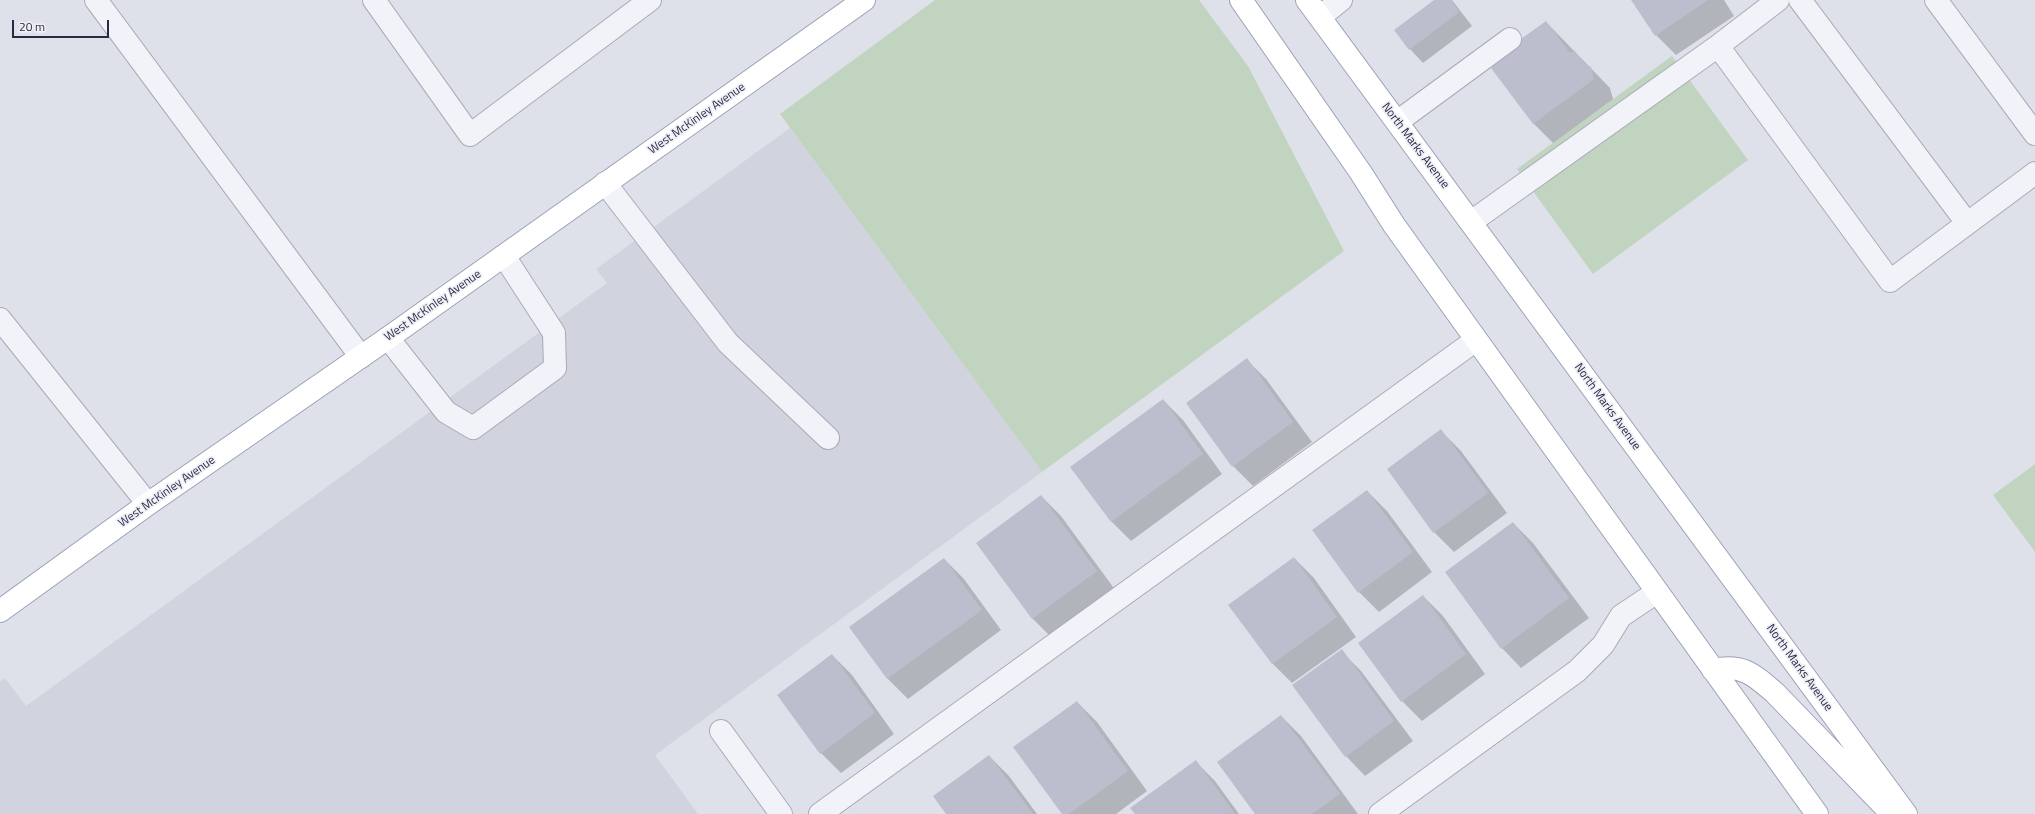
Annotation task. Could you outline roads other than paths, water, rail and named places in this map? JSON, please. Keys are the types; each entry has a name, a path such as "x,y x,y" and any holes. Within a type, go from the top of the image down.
{"main road":[{"name":"West McKinley Avenue","path":"0,611 148,504 388,338 864,0"},
{"path":"1241,0 1352,160 1394,225 1817,814"},
{"name":"North Marks Avenue","path":"1314,8 1906,814"},
{"path":"1713,670 1729,667 1744,671 1759,679 1781,698 1892,814"}],"street":[{"path":"96,0 360,357"},
{"path":"374,0 470,135 650,0"},
{"path":"1314,8 1341,0"},
{"path":"1471,222 1718,46 1778,0"},
{"path":"1800,0 1968,223"},
{"path":"1936,0 2035,134"},
{"path":"1397,122 1510,39"},
{"path":"1718,46 1890,281 2035,173"},
{"path":"605,183 728,343 828,438"},
{"path":"388,338 446,412 473,428 555,368 554,333 504,256"},
{"path":"0,318 148,504"},
{"path":"820,814 1476,340"},
{"path":"1380,814 1577,671 1603,645 1621,616 1657,592"},
{"path":"721,731 781,814"}]}
